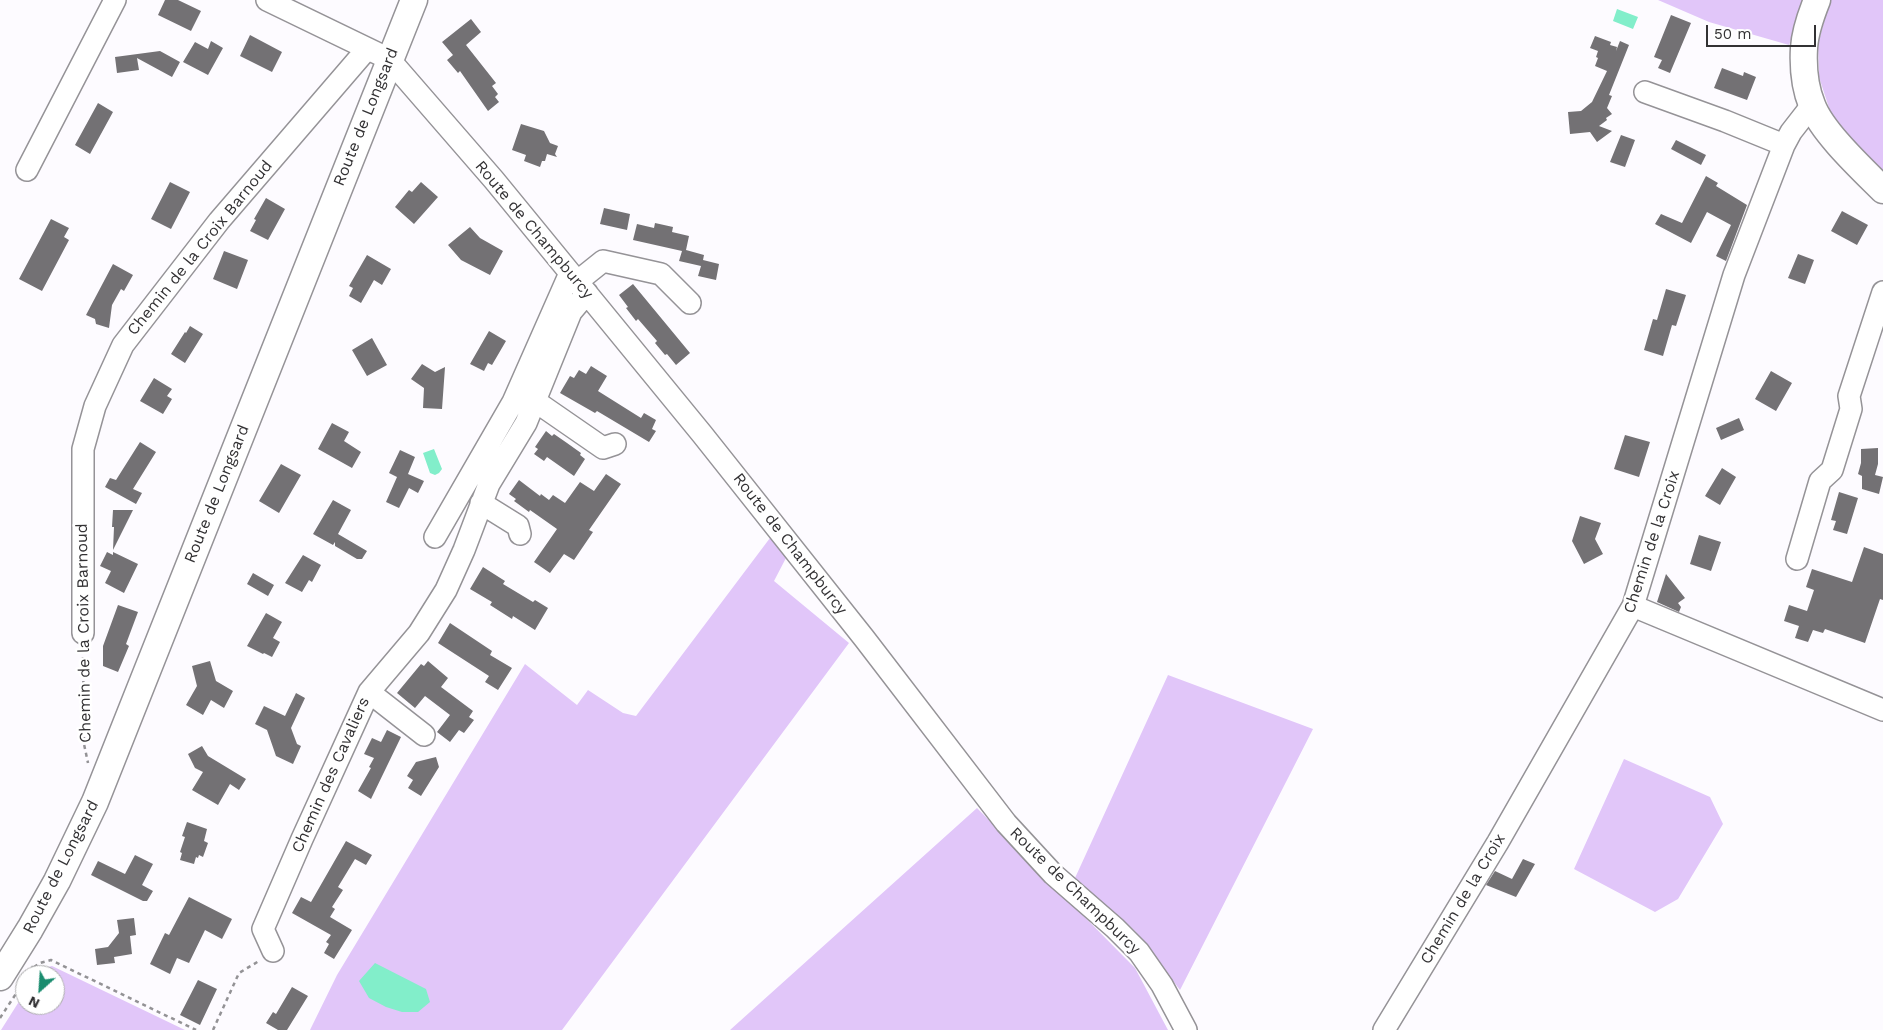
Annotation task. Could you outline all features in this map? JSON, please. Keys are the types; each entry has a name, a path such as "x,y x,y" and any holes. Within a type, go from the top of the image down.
{"main road":[{"name":"Route de Longsard","path":"0,977 58,881 96,802 378,54 414,0"},
{"path":"1816,0 1804,47 1805,74 1812,105 1819,119 1841,147 1883,190"}],"street":[{"path":"27,170 115,0"},
{"path":"267,0 378,54"},
{"name":"Route de Champburcy","path":"378,54 578,282 858,630 1006,823 1053,874 1115,928 1139,952 1162,986 1186,1030"},
{"name":"Chemin de la Croix Barnoud","path":"83,633 83,450 95,406 123,345 219,221 378,54"},
{"path":"1645,92 1725,120 1784,145"},
{"name":"Chemin de la Croix","path":"1384,1030 1503,833 1634,606 1734,275 1784,145 1791,132 1812,105"},
{"path":"435,536 513,402 578,282 603,261 661,274 690,303"},
{"name":"Chemin des Cavaliers","path":"274,951 263,929 302,839 369,692 419,633 446,590 464,550 489,484 526,423 572,312 578,282"},
{"path":"1797,559 1820,481 1832,470 1851,410 1850,396 1883,292"},
{"path":"535,401 603,448 614,444"},
{"path":"481,503 518,526 520,534"},
{"path":"1634,606 1883,710"},
{"path":"369,692 424,735"}],"path":[{"name":"Chemin de la Croix Barnoud","path":"83,633 84,744 88,763"},
{"path":"213,1030 239,973 274,951"},
{"path":"37,965 51,960 61,965"},
{"path":"65,967 196,1030"},
{"path":"0,1018 15,995"}],"shaded area":[{"path":"1658,0 1807,0 1789,45 1709,22"},
{"path":"1830,0 1883,0 1883,172 1867,157 1831,114 1819,77 1818,44"},
{"path":"1617,9 1638,17 1633,29 1613,21"},
{"path":"434,449 442,469 435,475 430,473 423,453"},
{"path":"770,538 786,558 774,581 849,643 562,1030 310,1030 337,975 525,664 577,705 588,690 623,713 636,716"},
{"path":"1168,675 1313,729 1180,990 1135,931 1075,878"},
{"path":"1624,759 1710,797 1723,824 1678,899 1655,912 1574,869"},
{"path":"977,808 1135,968 1168,1030 730,1030"},
{"path":"375,963 426,989 430,1002 418,1012 402,1012 386,1007 369,998 359,981"},
{"path":"65,972 185,1030 1,1030 15,1008 15,1015 65,1015"}],"building":[{"path":"165,0 178,0 201,11 191,31 158,15"},
{"path":"1671,15 1691,23 1670,73 1658,68 1662,60 1654,57"},
{"path":"471,19 481,32 466,45 496,83 492,86 498,94 495,97 499,102 488,111 460,71 458,73 447,60 453,55 442,42"},
{"path":"250,35 282,52 272,72 240,56"},
{"path":"1595,36 1611,42 1610,45 1617,47 1616,51 1620,41 1629,45 1609,95 1612,96 1607,108 1612,114 1599,126 1612,131 1597,142 1590,132 1570,134 1568,112 1581,111 1592,102 1607,71 1595,66 1598,51 1590,48"},
{"path":"211,41 223,48 208,75 183,62 195,42 208,49"},
{"path":"160,51 180,62 172,77 137,58 139,70 117,73 115,57"},
{"path":"1722,68 1743,76 1744,72 1756,77 1747,100 1714,88"},
{"path":"98,103 113,112 90,154 75,145"},
{"path":"521,124 544,131 550,143 558,146 555,154 557,157 547,154 545,161 542,161 540,167 524,161 526,155 512,150"},
{"path":"1621,135 1635,140 1625,167 1610,162"},
{"path":"1676,140 1706,155 1701,165 1671,149"},
{"path":"1706,176 1718,183 1716,186 1747,205 1726,261 1716,256 1731,225 1707,212 1691,243 1655,224 1661,214 1682,223"},
{"path":"170,182 190,192 171,229 151,219"},
{"path":"421,182 438,197 414,224 395,207 409,190 412,192"},
{"path":"266,198 285,209 268,240 250,231 256,220 254,219"},
{"path":"604,208 630,214 627,230 600,224"},
{"path":"1842,211 1868,225 1857,245 1831,231"},
{"path":"51,219 69,228 64,237 69,240 42,291 19,279"},
{"path":"655,223 673,227 672,232 689,236 686,250 704,255 703,260 719,264 716,280 698,276 701,266 679,261 682,251 633,240 637,224 654,228"},
{"path":"470,227 480,238 503,251 490,275 461,260 448,245"},
{"path":"224,251 248,260 237,289 213,279"},
{"path":"1798,254 1814,260 1805,284 1788,278"},
{"path":"367,255 391,269 382,285 374,280 361,303 349,296 353,288 349,286"},
{"path":"113,264 133,275 124,291 121,289 112,305 109,328 96,324 95,319 86,315"},
{"path":"633,284 690,353 676,365 655,343 657,341 638,319 636,321 619,295"},
{"path":"1666,289 1686,295 1676,326 1672,325 1663,356 1644,350 1653,319 1657,320"},
{"path":"190,326 203,334 185,363 171,354"},
{"path":"489,331 506,341 492,365 488,363 484,371 470,364"},
{"path":"372,338 387,365 367,376 352,350"},
{"path":"422,364 435,372 445,367 442,409 423,408 424,388 411,379"},
{"path":"591,366 607,376 598,391 641,418 644,413 656,420 652,429 656,431 649,442 597,411 595,413 560,393 570,376 574,378 579,370 586,374"},
{"path":"1771,371 1792,383 1776,411 1755,399"},
{"path":"154,378 172,389 167,396 172,399 163,414 140,401"},
{"path":"1739,418 1744,430 1721,440 1716,428"},
{"path":"332,423 349,432 344,441 361,452 352,468 318,449"},
{"path":"546,431 552,436 554,434 581,453 580,455 585,459 574,476 547,457 544,461 534,454 538,449 535,447"},
{"path":"1625,435 1650,442 1639,477 1614,469"},
{"path":"140,442 156,452 133,489 142,493 136,504 105,487 110,478 116,480"},
{"path":"1878,448 1878,464 1875,475 1883,477 1879,494 1862,489 1862,476 1858,474 1861,463 1861,449"},
{"path":"400,450 415,457 408,474 424,481 418,493 409,488 399,508 386,502 397,477 389,473"},
{"path":"281,464 301,475 279,513 259,501"},
{"path":"1722,468 1736,477 1720,505 1705,496"},
{"path":"606,474 621,484 589,530 593,532 574,560 564,554 550,573 534,562 557,529 530,510 529,512 514,501 516,499 509,494 519,480 540,496 541,494 549,500 553,495 565,503 580,482 594,491"},
{"path":"1839,492 1858,498 1847,534 1833,530 1836,521 1831,520"},
{"path":"333,500 351,510 338,534 367,551 362,559 357,559 335,546 335,542 333,545 313,534"},
{"path":"113,510 133,510 113,550 114,527 112,527"},
{"path":"1580,516 1601,523 1595,539 1603,554 1584,564 1572,541"},
{"path":"1699,535 1721,542 1711,571 1690,564"},
{"path":"1864,547 1883,554 1883,600 1880,599 1865,643 1825,629 1823,633 1813,630 1808,642 1795,638 1799,626 1784,621 1789,605 1807,611 1814,590 1806,587 1812,569 1852,582"},
{"path":"107,552 113,555 113,552 138,564 124,593 105,583 111,571 100,566"},
{"path":"303,555 321,565 312,582 309,580 302,592 285,583"},
{"path":"483,567 505,581 503,584 533,602 535,600 548,608 535,630 513,616 512,619 490,605 492,602 470,589"},
{"path":"253,573 274,585 268,596 247,584"},
{"path":"1666,574 1685,598 1678,603 1681,607 1679,612 1657,602"},
{"path":"118,605 138,612 126,644 129,646 118,672 103,666 103,646"},
{"path":"266,613 282,622 273,638 280,642 272,657 247,646"},
{"path":"450,623 492,651 490,655 512,668 498,690 485,682 489,676 438,643"},
{"path":"210,661 216,681 233,691 224,708 211,700 203,715 186,705 197,686 192,666"},
{"path":"428,661 448,678 441,687 473,711 469,717 474,720 464,733 459,730 450,742 437,732 450,715 425,696 415,708 397,693 421,664 424,666"},
{"path":"296,693 305,698 291,728 297,744 301,746 293,764 276,756 267,730 255,724 264,706 285,716"},
{"path":"387,730 401,737 371,799 358,791 371,768 369,767 374,758 364,754 372,738 381,742"},
{"path":"202,746 208,756 246,779 239,790 230,784 218,805 192,790 203,772 195,768 188,754"},
{"path":"436,757 439,767 421,796 408,788 413,780 407,776 416,762"},
{"path":"187,822 207,829 204,841 208,843 203,857 199,855 198,858 196,857 194,864 180,860 182,853 180,852 185,837 182,836"},
{"path":"346,841 372,855 366,865 355,859 338,887 343,890 332,907 335,909 330,917 352,930 334,959 324,953 329,944 326,942 331,935 292,913 301,897 311,902"},
{"path":"135,855 153,864 142,885 153,891 147,901 143,901 91,875 98,861 125,874"},
{"path":"1523,859 1535,864 1516,897 1486,885 1495,871 1512,879"},
{"path":"189,897 232,919 222,939 205,930 189,963 177,958 170,974 150,964 165,933 169,935"},
{"path":"134,918 136,935 130,936 132,954 114,957 115,963 97,965 95,949 108,947 119,933 117,920"},
{"path":"198,980 217,989 200,1025 180,1015"},
{"path":"292,987 308,996 287,1030 278,1030 266,1023 273,1012 276,1014"}]}
